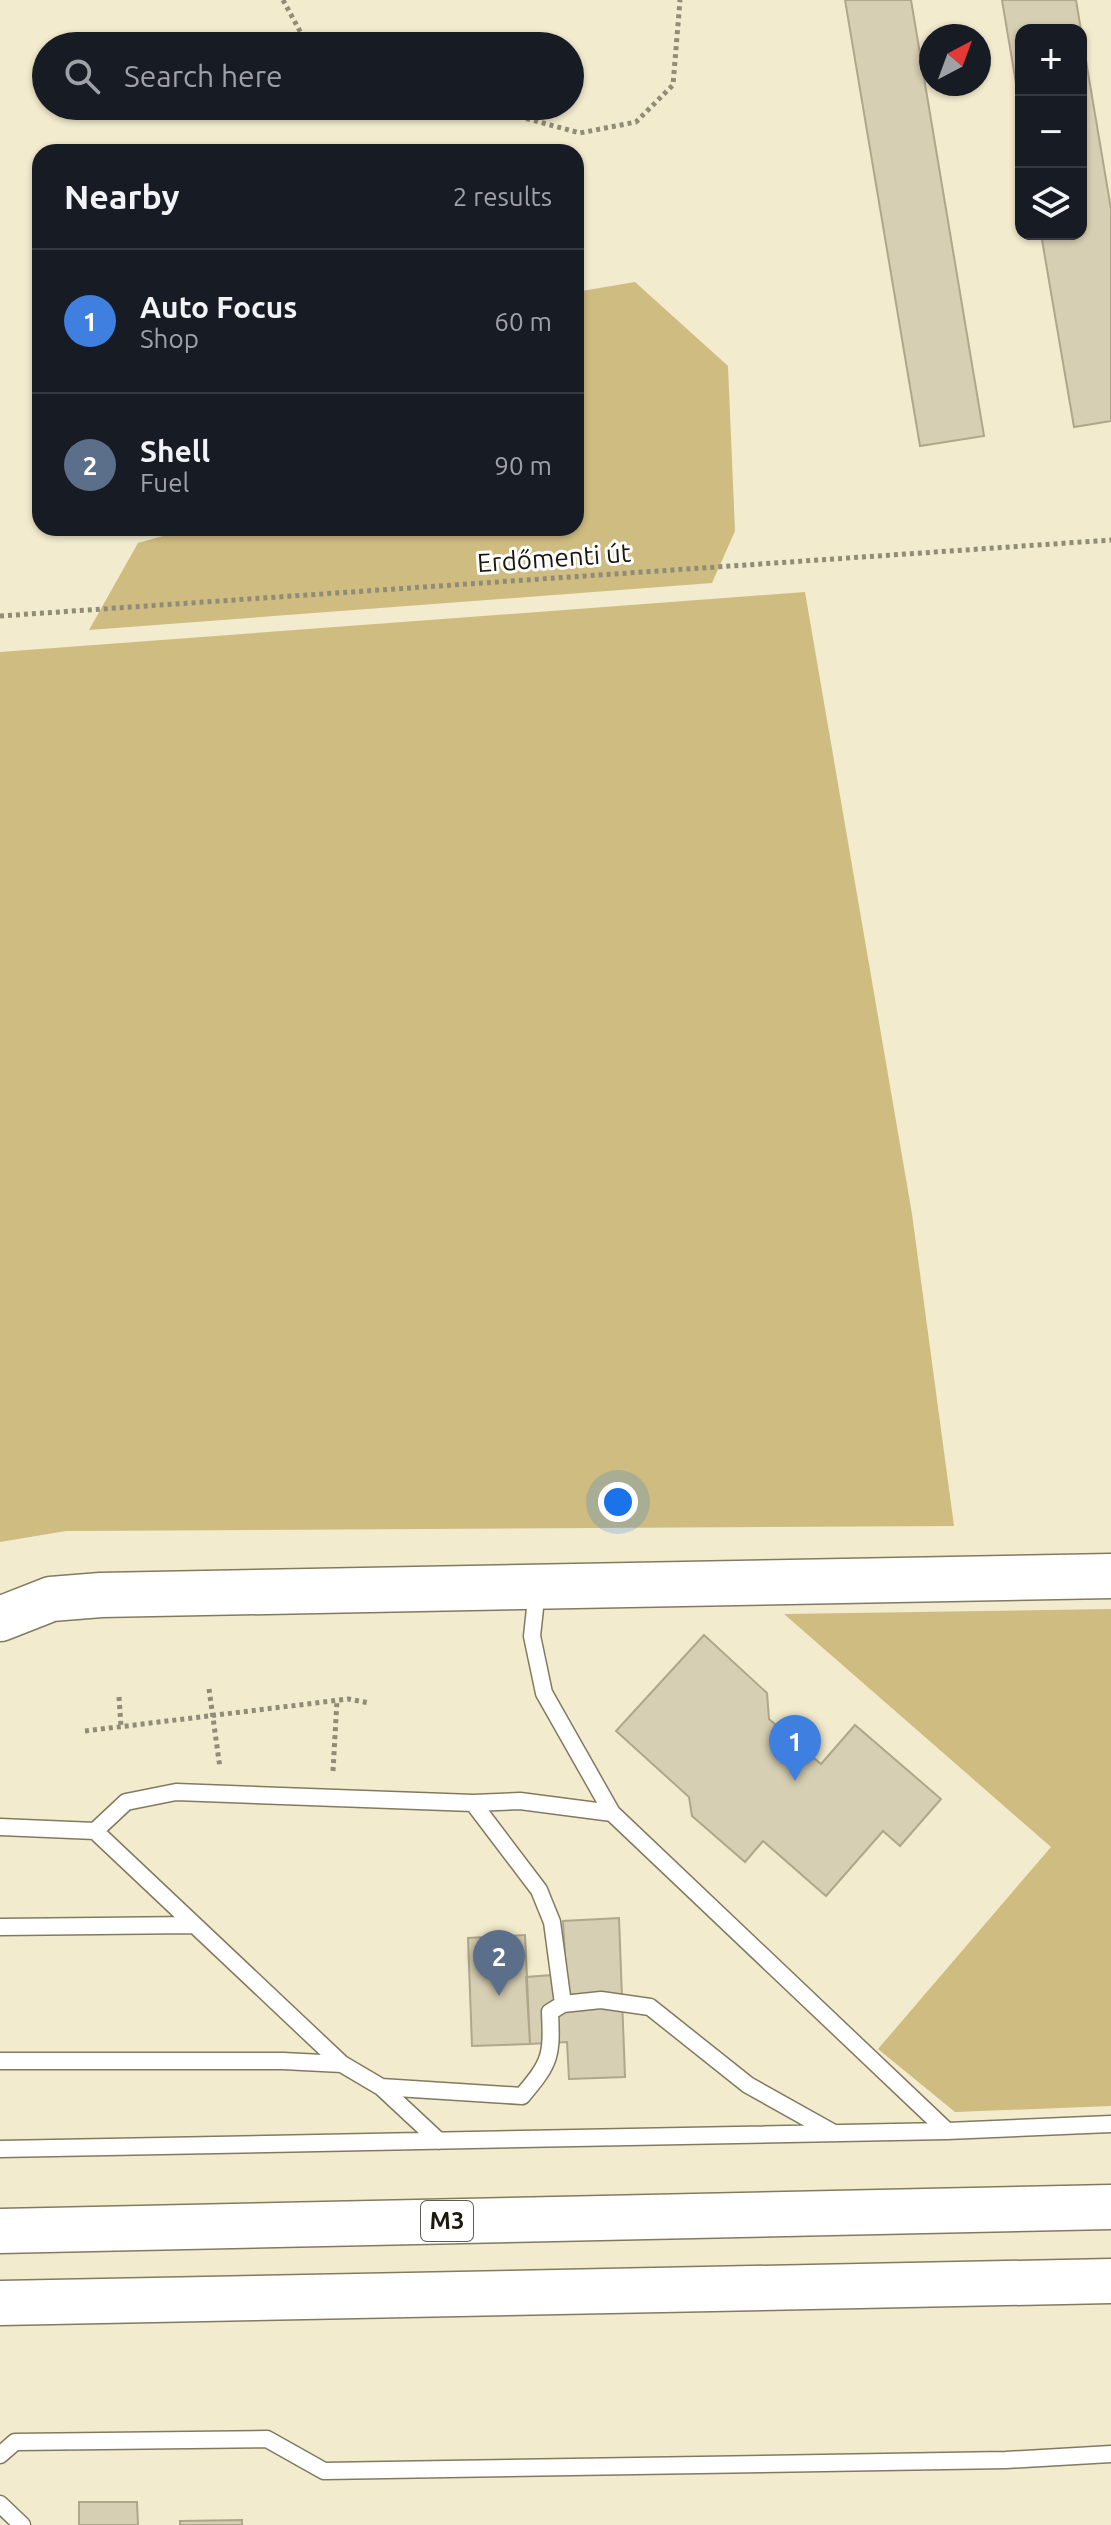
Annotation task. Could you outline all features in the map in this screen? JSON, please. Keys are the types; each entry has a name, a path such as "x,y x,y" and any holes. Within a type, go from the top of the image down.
{"highway":[{"path":"0,1619 51,1599 101,1595 1111,1576"},
{"name":"M3","path":"0,2231 1111,2207"},
{"path":"0,2303 1111,2281"}],"lane":[{"path":"537,1587 532,1636 544,1693 612,1813 947,2131"},
{"path":"95,1831 126,1802 176,1792 473,1803 520,1801 612,1813"},
{"path":"473,1803 539,1890 552,1922 563,2004"},
{"path":"0,1827 95,1831 342,2064 381,2087 439,2141"},
{"path":"0,1927 194,1925"},
{"path":"381,2087 522,2096 545,2069 551,2042 550,2012 563,2004 601,2000 650,2007 748,2085 833,2133"},
{"path":"0,2061 283,2061 342,2064"},
{"path":"0,2149 947,2131 1111,2124"},
{"path":"0,2455 15,2442 267,2439 324,2471 990,2460 1111,2454"},
{"path":"0,2504 22,2525"}],"path":[{"path":"283,0 300,32"},
{"path":"532,120 580,133 636,122 673,85 680,0"},
{"name":"Erdőmenti út","path":"0,616 1111,540"},
{"path":"209,1689 224,1793"},
{"path":"119,1697 121,1727"},
{"path":"332,1797 337,1700"},
{"path":"85,1731 337,1700 369,1703"}],"shaded area":[{"path":"635,282 728,366 735,531 712,583 89,630 138,543 163,536 584,536 584,291"},
{"path":"805,592 912,1214 954,1526 66,1531 0,1542 0,652"},
{"path":"1111,1609 1111,2106 955,2112 878,2049 1051,1847 784,1614"}],"building":[{"path":"845,0 911,0 919,48 919,96 927,96 984,436 920,446"},
{"path":"1002,0 1076,0 1080,24 1015,24 1015,77"},
{"path":"1087,67 1111,209 1111,421 1074,427 1042,240 1087,240"},
{"path":"704,1635 767,1693 769,1719 821,1764 855,1725 941,1799 900,1846 883,1831 826,1896 763,1841 745,1862 692,1816 689,1797 616,1731"},
{"path":"619,1918 625,2077 569,2079 567,2042 530,2044 526,1977 566,1974 563,1921"},
{"path":"525,1935 530,2044 472,2046 468,1938"},
{"path":"79,2502 137,2502 138,2525 79,2525"},
{"path":"242,2520 242,2525 180,2525 180,2521"}],"place":[{"name":"Auto Focus","path":"795,1781"},
{"name":"Shell","path":"499,1996"}]}
